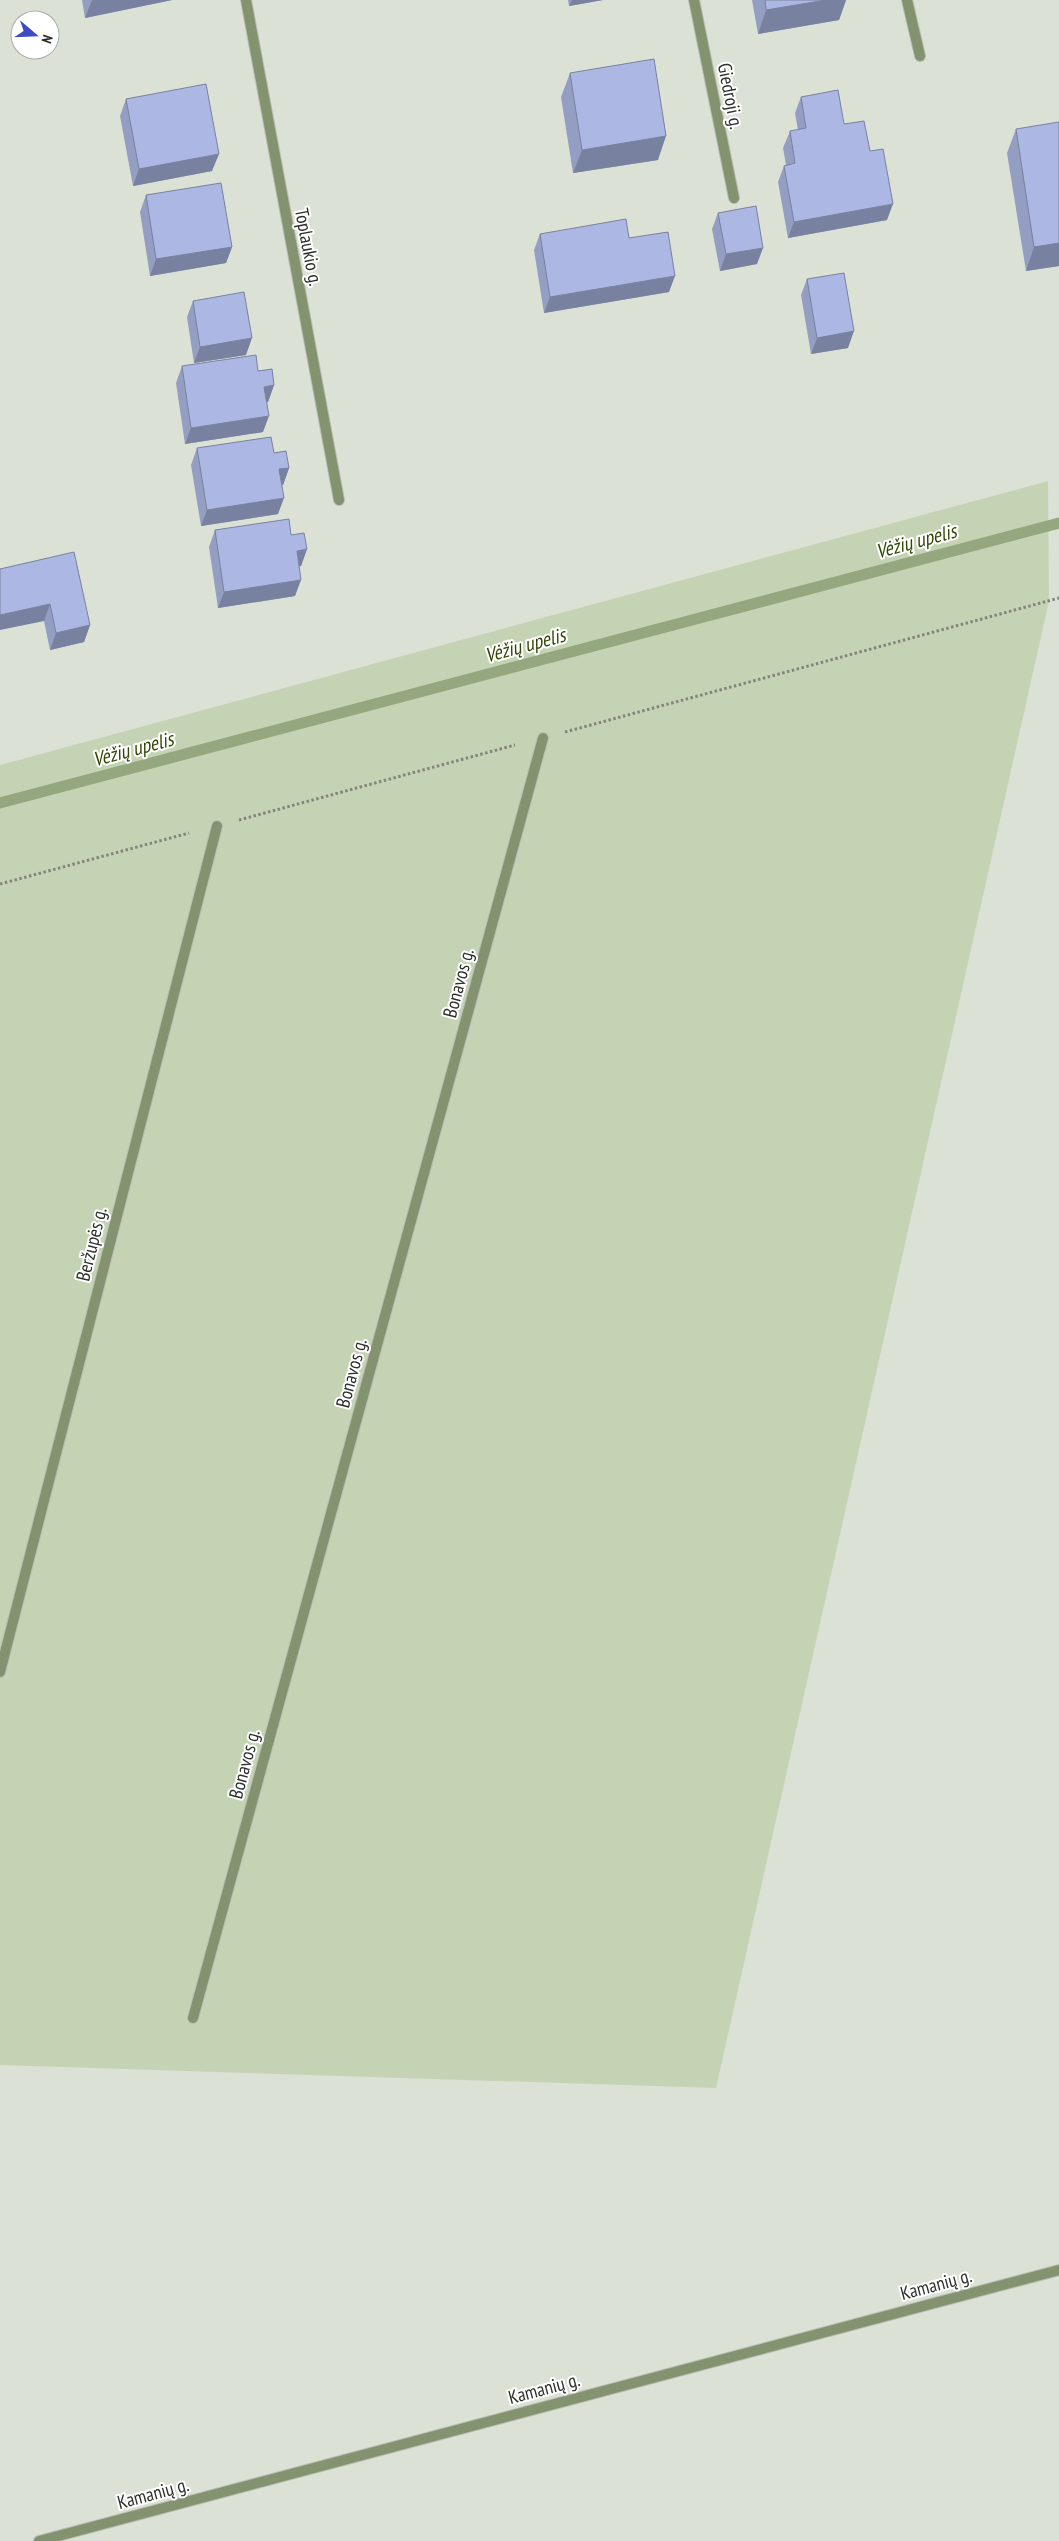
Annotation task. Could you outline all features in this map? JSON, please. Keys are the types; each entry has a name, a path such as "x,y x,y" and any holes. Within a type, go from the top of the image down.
{"street":[{"name":"Toplaukio g.","path":"246,0 339,500"},
{"name":"Giedroji g.","path":"694,0 734,198"},
{"path":"907,0 920,56"},
{"name":"Bonavos g.","path":"193,2018 543,738"},
{"name":"Beržupės g.","path":"0,1672 217,826"},
{"name":"Kamanių g.","path":"39,2541 1059,2270"}],"green space":[{"path":"1048,481 1049,601 716,2088 0,2065 0,765"}],"building":[{"path":"765,0 826,0 766,10"},
{"path":"654,59 666,136 582,150 570,73"},
{"path":"206,84 219,154 139,169 126,99"},
{"path":"838,90 844,124 864,121 870,151 883,149 893,204 794,222 784,166 795,163 790,131 806,128 801,97"},
{"path":"1059,122 1059,243 1034,247 1016,129"},
{"path":"221,183 232,247 156,259 146,195"},
{"path":"756,206 763,248 726,254 718,213"},
{"path":"626,219 629,238 668,232 675,276 550,297 540,234"},
{"path":"844,273 854,331 817,338 807,279"},
{"path":"244,292 252,338 200,347 193,301"},
{"path":"256,355 258,371 272,369 274,385 264,387 269,416 191,428 182,366"},
{"path":"271,437 274,453 286,451 289,468 279,469 284,498 207,510 197,448"},
{"path":"289,519 291,535 304,533 307,549 297,551 301,580 224,592 215,530"},
{"path":"74,552 90,625 56,633 50,604 0,615 0,569"}],"waterway":[{"name":"Vėžių upelis","path":"0,803 1059,523"}]}
